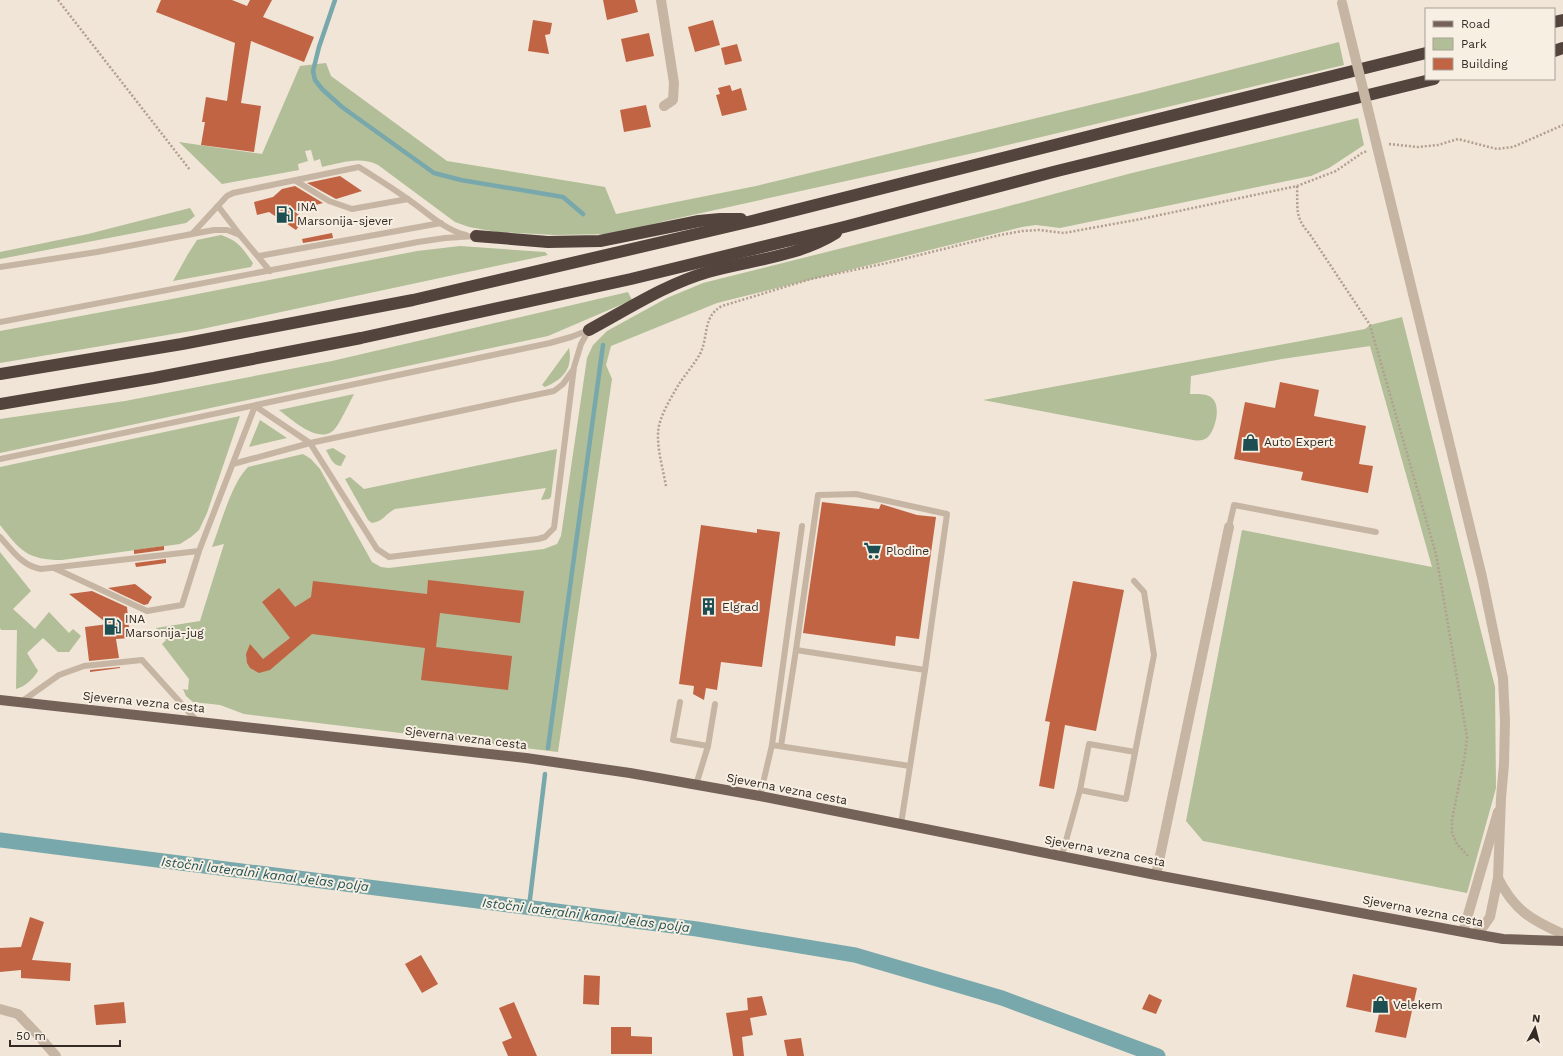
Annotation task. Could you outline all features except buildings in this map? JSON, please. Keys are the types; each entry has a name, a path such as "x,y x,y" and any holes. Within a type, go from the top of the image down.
{"highway":[{"path":"0,374 182,344 413,300 752,221 1425,53"},
{"path":"0,404 154,378 361,338 631,279 1057,171 1430,80"},
{"path":"476,236 548,242 600,241 699,221 736,218 752,221"},
{"path":"589,330 686,279 708,272 807,248 835,234 844,226"}],"main road":[{"name":"Sjeverna vezna cesta","path":"0,700 526,758 630,773 760,796 1062,855 1156,875 1474,934 1503,939 1563,941"}],"street":[{"path":"661,0 674,83 673,100 664,106"},
{"path":"1342,2 1482,577 1503,678 1505,721 1504,764 1501,798 1501,844 1498,878 1490,917 1483,927 1474,934"},
{"path":"1156,875 1229,527"},
{"path":"1463,932 1501,798"},
{"path":"1498,878 1514,903 1527,915 1542,925 1563,934"},
{"path":"0,1009 18,1014 38,1034 56,1056"}],"lane":[{"path":"192,234 227,196 233,193 359,168 408,199 453,231 476,236"},
{"path":"296,181 329,201 352,209 408,199"},
{"path":"218,206 270,271"},
{"path":"259,256 440,223"},
{"path":"0,267 97,252 214,230 227,230 240,235"},
{"path":"0,322 418,242 476,236"},
{"path":"232,464 310,443 554,391 569,377 574,367 581,344 589,330"},
{"path":"0,459 550,343 572,337 589,330"},
{"path":"255,406 310,443 377,549 389,557 530,540 545,537 554,528 574,367"},
{"path":"54,568 147,611 182,605 199,551 255,406"},
{"path":"781,746 818,495 856,494 947,514 901,824"},
{"path":"1229,527 1234,505 1376,532"},
{"path":"760,796 772,745 802,526"},
{"path":"0,537 17,557 32,568 40,569 199,551"},
{"path":"1080,790 1126,799 1154,655 1144,592 1134,581"},
{"path":"796,650 925,670"},
{"path":"21,702 59,675 84,666 142,660 197,721"},
{"path":"680,702 673,740 708,746"},
{"path":"696,785 708,746 715,704"},
{"path":"1062,855 1080,790 1089,744 1135,752"},
{"path":"772,745 910,766"}],"path":[{"path":"58,0 190,170"},
{"path":"1383,146 1394,144 1418,147 1458,139 1497,149 1513,147 1563,125"},
{"path":"666,486 658,437 659,424 668,402 700,354 708,320 715,310 722,306 739,299 811,279 887,263 1000,235 1039,230 1064,233 1297,186 1336,171 1362,153 1369,151"},
{"path":"1297,186 1298,218 1301,224 1309,233 1370,325 1436,554 1467,737 1465,755 1452,820 1452,833 1457,844 1468,856"}],"green space":[{"path":"1339,42 1344,65 978,152 665,221 613,234 555,235 497,232 469,227 455,222 378,165 371,162 357,161 343,162 322,167 320,159 314,161 311,150 305,151 308,161 298,164 299,170 222,184 179,142 262,154 300,66 326,63 331,76 447,161 605,187 616,214 756,186 1144,92"},
{"path":"1358,118 1364,145 1329,168 1311,176 1060,228 1036,225 1022,227 717,303 611,346 606,365 612,379 558,752 244,714 220,705 193,702 186,696 183,689 188,690 189,679 162,644 166,640 156,628 200,621 224,544 212,547 236,483 248,467 303,454 311,459 320,469 372,562 381,567 389,568 544,549 557,544 561,536 587,358 593,345 607,331 667,298 703,283 998,209 1128,174"},
{"path":"190,208 195,216 186,223 0,259 0,252 88,234"},
{"path":"221,235 227,237 240,246 253,263 251,267 173,281 197,240"},
{"path":"460,246 545,252 548,255 197,330 0,363 0,331 417,251"},
{"path":"628,292 632,300 548,336 0,453 0,419 125,401 332,361"},
{"path":"1402,317 1495,687 1496,788 1467,893 1203,841 1186,821 1242,530 1432,567 1370,346 1282,359 1191,376 1190,394 1202,394 1211,397 1217,408 1215,424 1211,434 1204,439 1197,441 983,400 1365,329 1370,325"},
{"path":"569,348 570,355 568,367 562,377 545,387 542,385"},
{"path":"354,394 336,427 328,434 313,433 279,410"},
{"path":"240,416 207,513 199,530 180,544 62,560 50,560 33,556 20,548 0,525 0,467"},
{"path":"260,420 287,438 249,447"},
{"path":"333,448 346,456 341,466 334,463 326,450"},
{"path":"557,449 551,497 549,499 541,500 546,488 395,509 379,521 372,523 368,520 345,479 350,477 364,489"},
{"path":"0,552 31,591 13,609 35,629 49,612 69,633 73,629 81,636 69,652 58,652 43,638 27,653 38,671 28,682 16,689 17,630 1,630 0,628"}],"waterway":[{"path":"335,0 319,47 313,71 315,80 322,89 342,107 434,173 461,180 563,197 583,214"},
{"path":"548,748 603,345"},
{"path":"529,907 545,774"},
{"name":"Istočni lateralni kanal Jelas polja","path":"0,840 697,929 855,955 1002,998 1158,1056"}],"place":[{"name":"INA Marsonija-sjever","path":"284,214"},
{"name":"Auto Expert","path":"1251,442"},
{"name":"Plodine","path":"873,551"},
{"name":"Elgrad","path":"709,607"},
{"name":"INA Marsonija-jug","path":"112,626"},
{"name":"Velekem","path":"1380,1005"}]}
